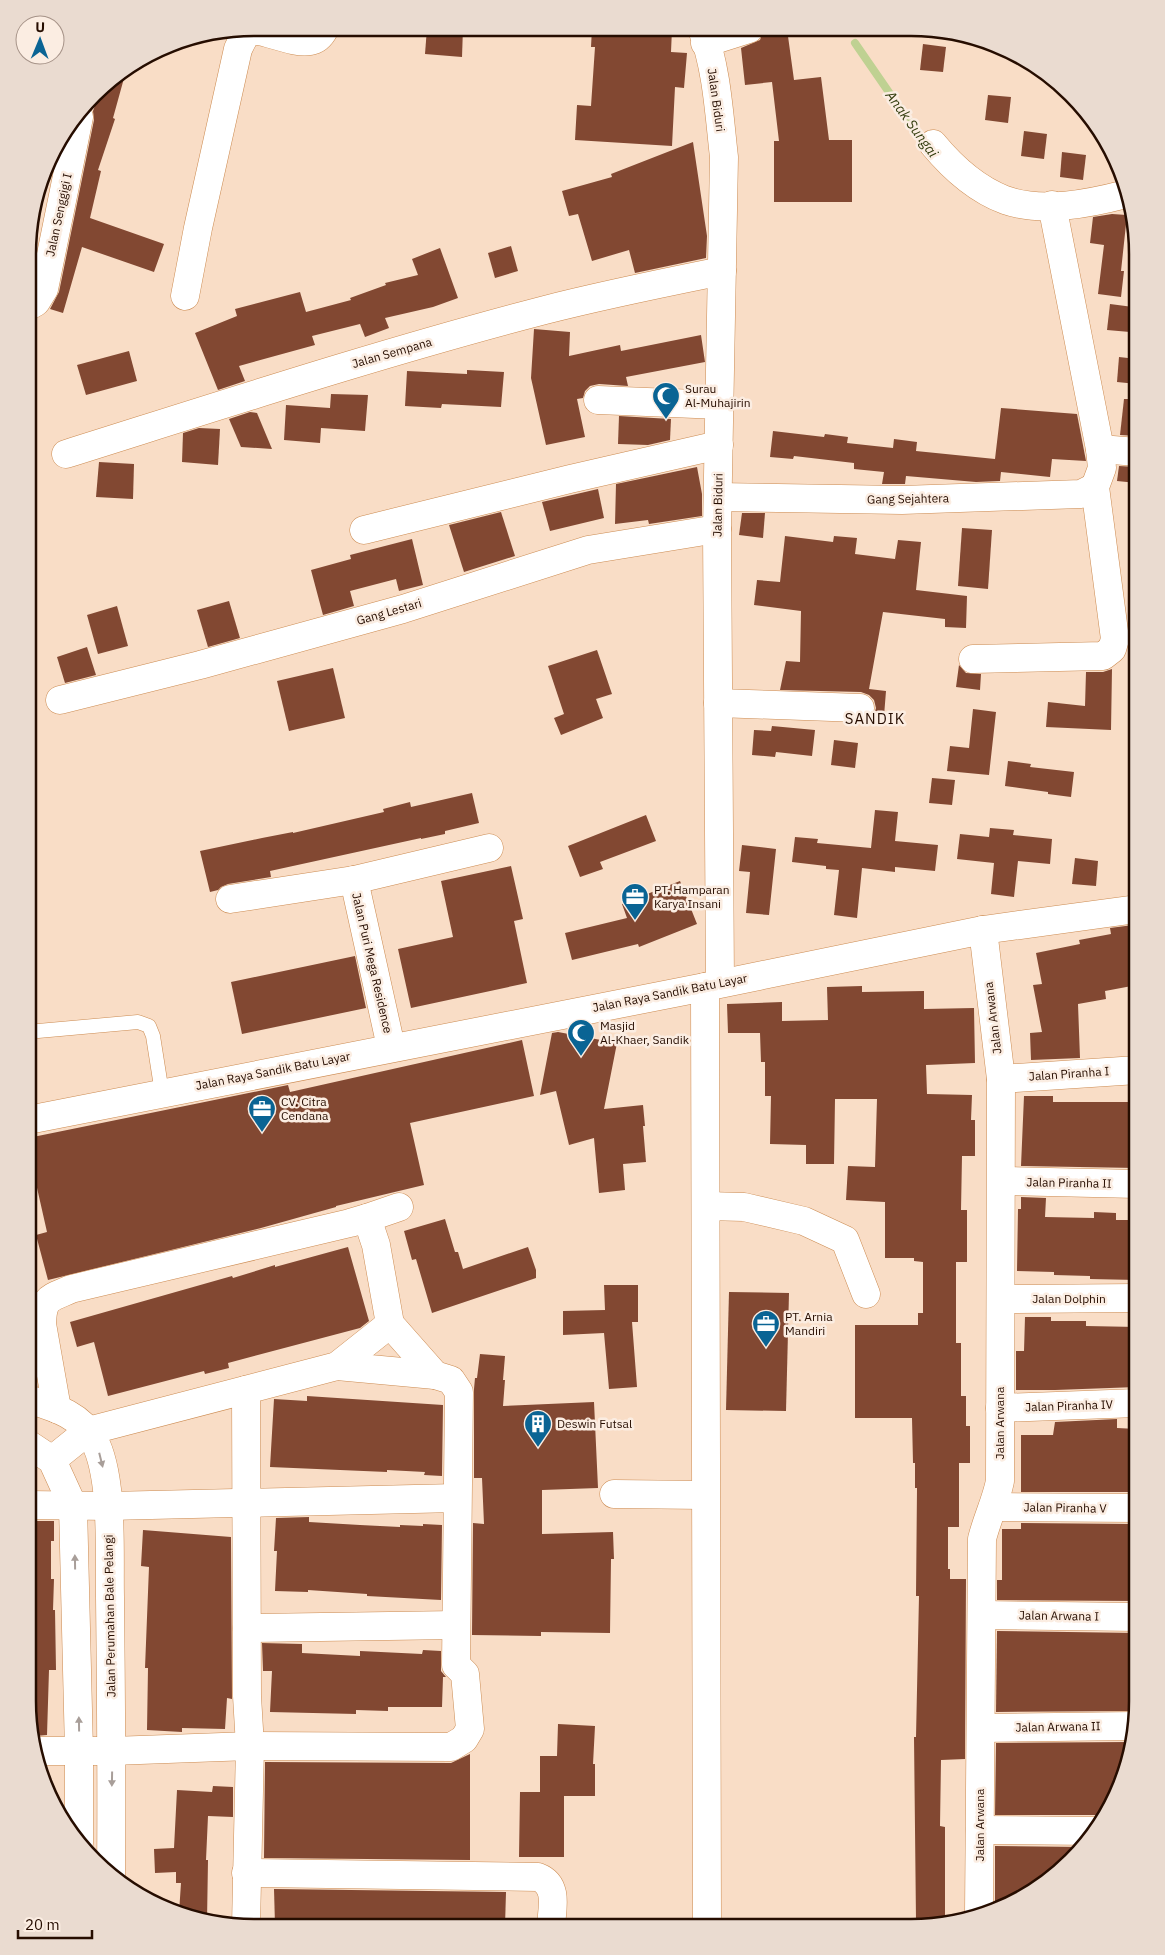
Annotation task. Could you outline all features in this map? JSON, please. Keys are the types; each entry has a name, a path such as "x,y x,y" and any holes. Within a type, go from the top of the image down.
{"street":[{"path":"283,36 311,41 320,36"},
{"name":"Jalan Biduri","path":"704,36 718,97 724,157 718,497 718,703 706,1206 707,1919"},
{"path":"186,296 198,228 238,49 244,37"},
{"name":"Jalan Senggigi I","path":"36,302 44,289 77,128"},
{"path":"933,144 953,167 1005,200 1052,209 1120,195"},
{"path":"973,659 1103,656 1112,649 1115,639 1095,487 1102,468 1100,449 1052,209"},
{"name":"Jalan Sempana","path":"66,454 385,355 545,310 631,289 722,271"},
{"path":"598,400 720,405"},
{"path":"364,530 570,479 719,445"},
{"path":"1100,449 1129,451"},
{"name":"Gang Sejahtera","path":"718,497 902,500 1081,494 1095,487"},
{"name":"Gang Lestari","path":"60,700 200,665 403,609 588,550 718,529"},
{"path":"718,703 860,708"},
{"name":"Jalan Puri Mega Residence","path":"230,899 354,880 489,848"},
{"name":"Jalan Puri Mega Residence","path":"354,880 391,1047"},
{"name":"Jalan Raya Sandik Batu Layar","path":"36,1118 982,930 1129,910"},
{"name":"Jalan Arwana","path":"979,1907 982,1539 1000,1481 1002,1299 1001,1079 982,930"},
{"name":"Jalan Piranha I","path":"1001,1079 1129,1071"},
{"name":"Jalan Piranha II","path":"1002,1181 1129,1184"},
{"path":"706,1206 744,1207 804,1221 844,1240 866,1294"},
{"path":"57,1408 42,1324 42,1310 50,1297 71,1289 350,1223 399,1207"},
{"path":"367,1218 376,1245 390,1324 435,1375"},
{"name":"Jalan Dolphin","path":"1002,1299 1129,1298"},
{"path":"337,1366 390,1324"},
{"path":"42,1751 112,1752 250,1746 451,1747 464,1739 470,1729 466,1674 456,1665 460,1392 451,1380 435,1375 337,1366 88,1431 52,1460"},
{"path":"246,1390 247,1628 250,1746 246,1918"},
{"name":"Jalan Perumahan Bale Pelangi","path":"36,1401 57,1408 76,1420 88,1431 100,1456 109,1506 112,1752 111,1865"},
{"name":"Jalan Piranha IV","path":"1000,1408 1129,1403"},
{"path":"36,1449 52,1460 73,1506 79,1830"},
{"path":"614,1494 705,1495"},
{"path":"36,1505 109,1506 457,1498"},
{"name":"Jalan Piranha V","path":"993,1506 1129,1508"},
{"name":"Jalan Arwana I","path":"982,1615 1129,1618"},
{"path":"247,1628 456,1626"},
{"name":"Jalan Arwana II","path":"981,1728 1127,1726"},
{"path":"980,1830 1086,1831"},
{"path":"246,1873 538,1878 548,1882 552,1889 551,1919"}],"lane":[{"path":"38,1030 138,1022 149,1026 153,1036 162,1093"}],"building":[{"path":"426,36 463,36 462,57 425,54"},
{"path":"592,36 672,36 671,52 687,53 684,88 675,87 672,146 575,140 577,105 591,106 595,47 591,47"},
{"path":"761,36 788,36 794,80 821,77 829,140 852,140 852,202 774,202 774,141 779,141 772,82 745,85 741,48 760,40"},
{"path":"923,44 946,47 943,72 920,70"},
{"path":"124,80 113,118 115,119 98,170 101,171 90,218 164,244 154,272 82,247 63,313 50,309 59,292 94,120 93,111 100,100"},
{"path":"988,95 1011,97 1008,123 985,120"},
{"path":"1024,131 1047,134 1044,159 1021,156"},
{"path":"693,142 707,236 706,258 635,273 629,250 592,261 578,214 569,216 562,191 612,177 611,174"},
{"path":"1062,152 1086,155 1083,180 1060,177"},
{"path":"1112,214 1125,215 1121,271 1124,271 1121,297 1098,294 1104,245 1090,243 1093,217"},
{"path":"511,246 518,271 495,278 488,253"},
{"path":"440,248 458,298 433,307 385,318 389,328 365,337 360,324 312,336 315,345 239,366 245,381 218,390 195,333 237,316 235,309 300,292 306,312 351,300 350,298 386,285 385,283 418,275 412,259"},
{"path":"1110,304 1129,306 1129,332 1107,330"},
{"path":"534,329 570,332 569,356 620,345 621,351 701,335 705,362 626,377 628,386 599,384 590,386 585,391 583,398 577,399 585,437 546,445 531,378"},
{"path":"129,351 137,381 86,395 77,365"},
{"path":"1119,357 1129,358 1129,383 1117,382"},
{"path":"467,370 504,372 501,407 442,404 441,408 405,406 407,371 467,374"},
{"path":"331,394 368,395 365,431 321,428 320,443 284,440 286,405 330,408"},
{"path":"1124,399 1129,399 1129,436 1120,435"},
{"path":"1001,408 1077,414 1086,461 1052,459 1050,477 1001,472 1000,481 976,482 906,476 905,484 882,484 884,472 854,469 854,463 794,456 793,459 770,457 773,431 824,437 825,434 848,437 847,443 893,448 894,439 917,442 916,451 995,459"},
{"path":"250,412 257,413 272,449 241,447 229,419"},
{"path":"619,416 671,419 670,440 648,445 618,444"},
{"path":"199,428 220,429 218,465 182,462 183,433"},
{"path":"99,462 134,464 133,499 96,497"},
{"path":"1119,466 1129,467 1129,482 1117,481"},
{"path":"697,467 702,494 702,516 649,524 648,520 615,524 616,484"},
{"path":"598,489 604,518 550,531 542,502"},
{"path":"501,512 515,556 464,572 449,525"},
{"path":"742,513 765,513 763,538 739,535"},
{"path":"962,528 992,530 988,589 958,586"},
{"path":"785,536 833,542 834,536 857,538 855,554 895,559 898,540 921,542 916,590 967,596 966,628 945,627 945,619 883,612 869,689 886,691 884,716 874,715 876,708 874,700 869,695 861,692 780,690 786,661 800,662 801,611 754,605 757,580 780,582"},
{"path":"412,539 423,585 399,591 396,579 350,591 354,606 323,615 311,570 351,559 350,555"},
{"path":"229,601 240,638 208,647 197,610"},
{"path":"117,606 128,646 98,654 87,615"},
{"path":"87,647 96,675 65,683 57,657"},
{"path":"597,650 612,694 596,699 603,718 561,735 554,718 564,714 548,666"},
{"path":"959,665 966,673 981,674 980,690 956,687"},
{"path":"333,668 345,718 289,731 277,681"},
{"path":"1112,669 1111,730 1046,727 1048,702 1085,706 1086,672 1103,672"},
{"path":"973,709 996,712 989,775 947,771 950,746 969,748"},
{"path":"772,726 815,730 812,756 776,752 775,757 752,755 754,730 771,731"},
{"path":"834,740 858,743 855,768 831,765"},
{"path":"1008,761 1031,764 1030,767 1074,772 1071,797 1005,786"},
{"path":"932,778 955,780 952,805 929,803"},
{"path":"472,793 479,823 445,831 445,834 270,871 271,877 228,884 210,892 200,851 293,833 384,812 383,809 410,802 411,807"},
{"path":"875,810 898,812 895,841 938,845 935,871 895,867 895,872 862,868 857,918 834,915 839,870 826,869 826,866 792,862 795,837 818,839 817,843 871,848"},
{"path":"646,815 656,841 600,862 603,869 580,877 568,846"},
{"path":"990,828 1014,830 1013,835 1052,839 1050,864 1018,861 1014,897 991,894 994,863 957,859 960,834 989,837"},
{"path":"742,845 776,849 769,915 746,913 750,872 739,871"},
{"path":"1075,858 1098,861 1096,886 1072,884"},
{"path":"511,866 523,919 514,921 527,983 411,1008 398,949 453,937 441,881"},
{"path":"680,881 697,924 639,947 638,944 572,960 565,933 627,918 622,904"},
{"path":"1129,926 1129,986 1105,991 1106,999 1078,1004 1080,1058 1031,1060 1030,1033 1042,1032 1033,985 1042,984 1036,953 1080,944 1079,940 1111,934 1110,928"},
{"path":"355,956 366,1008 242,1034 231,982"},
{"path":"862,986 862,992 924,991 924,1009 974,1008 975,1063 926,1065 927,1094 972,1095 971,1120 975,1120 975,1156 962,1156 961,1210 967,1210 967,1262 956,1262 956,1343 961,1343 961,1396 966,1396 966,1426 970,1426 970,1463 959,1463 959,1527 948,1527 948,1569 950,1569 950,1579 966,1579 965,1759 941,1760 940,1826 945,1827 945,1916 939,1917 916,1919 914,1737 916,1737 919,1596 916,1596 917,1488 915,1488 915,1463 913,1463 912,1418 855,1418 855,1325 918,1325 918,1313 923,1313 923,1262 914,1261 914,1258 885,1258 885,1202 846,1200 848,1166 875,1167 877,1099 835,1099 834,1164 806,1164 806,1145 770,1144 771,1096 765,1096 765,1062 761,1062 760,1033 728,1033 727,1004 782,1002 782,1021 828,1020 827,987"},
{"path":"558,1032 617,1043 604,1109 643,1105 645,1126 643,1126 646,1162 623,1164 625,1190 599,1193 594,1138 569,1145 556,1091 540,1095 552,1033"},
{"path":"522,1040 534,1096 410,1123 424,1185 336,1206 261,1228 48,1280 36,1235 47,1232 36,1183 36,1136 288,1085 290,1092"},
{"path":"1024,1096 1053,1096 1053,1102 1129,1102 1129,1168 1021,1166"},
{"path":"1021,1197 1046,1198 1045,1217 1094,1218 1094,1212 1116,1213 1116,1220 1129,1220 1129,1280 1090,1279 1090,1276 1054,1275 1054,1272 1017,1271 1018,1209 1021,1209"},
{"path":"445,1219 455,1252 458,1252 463,1269 528,1247 536,1270 536,1278 432,1313 416,1259 412,1260 404,1231"},
{"path":"348,1247 369,1321 360,1328 228,1363 229,1368 205,1374 204,1371 108,1396 94,1342 77,1347 70,1322 232,1276 233,1278 275,1265 275,1267"},
{"path":"604,1285 638,1285 638,1322 632,1322 637,1387 609,1389 604,1333 563,1335 563,1311 605,1310"},
{"path":"729,1292 789,1293 786,1411 726,1410"},
{"path":"1025,1317 1051,1317 1051,1321 1086,1321 1086,1326 1129,1327 1129,1387 1016,1390 1016,1351 1024,1351"},
{"path":"480,1354 505,1356 503,1406 594,1402 598,1488 542,1490 542,1534 613,1532 614,1559 611,1559 610,1633 541,1632 541,1636 472,1635 473,1523 484,1524 482,1478 474,1478 474,1389"},
{"path":"307,1396 443,1405 442,1476 424,1475 425,1472 387,1470 387,1472 270,1467 274,1399 307,1401"},
{"path":"1117,1419 1117,1428 1129,1429 1129,1492 1021,1492 1021,1435 1053,1435 1055,1422"},
{"path":"309,1517 309,1522 400,1527 400,1525 442,1525 441,1600 367,1596 367,1594 308,1590 308,1592 275,1591 277,1551 274,1551 276,1518"},
{"path":"36,1521 54,1521 54,1541 51,1541 51,1579 54,1579 53,1610 55,1610 56,1670 49,1670 47,1735 39,1736 36,1700"},
{"path":"1021,1523 1129,1524 1129,1601 997,1600 997,1580 1002,1580 1002,1529 1021,1529"},
{"path":"143,1530 231,1537 232,1699 227,1698 225,1729 182,1728 182,1732 147,1730 148,1668 145,1668 149,1567 141,1566"},
{"path":"997,1631 1129,1633 1128,1711 996,1712"},
{"path":"262,1643 302,1644 302,1653 360,1656 360,1651 422,1654 423,1650 441,1651 441,1671 446,1677 443,1677 442,1707 388,1707 388,1711 356,1710 356,1714 270,1712 272,1671 263,1671"},
{"path":"558,1724 595,1726 593,1764 595,1764 595,1796 564,1796 564,1857 519,1857 520,1792 540,1792 540,1756 557,1756"},
{"path":"1125,1742 1112,1784 1096,1815 995,1815 996,1743"},
{"path":"470,1754 470,1860 264,1858 265,1762 451,1763"},
{"path":"213,1786 233,1787 233,1817 208,1816 206,1860 208,1860 207,1914 180,1905 181,1883 176,1883 176,1872 155,1873 154,1849 174,1848 177,1790 212,1792"},
{"path":"995,1846 1072,1847 1054,1865 1032,1882 995,1902"},
{"path":"274,1889 506,1892 505,1919 275,1919"}],"waterway":[{"name":"Anak Sungai","path":"855,43 926,146"}],"place":[{"name":"Surau Al-Muhajirin","path":"666,420"},
{"name":"PT. Hamparan Karya Insani","path":"635,921"},
{"name":"Masjid Al-Khaer, Sandik","path":"581,1057"},
{"name":"CV. Citra Cendana","path":"262,1133"},
{"name":"PT. Arnia Mandiri","path":"766,1348"},
{"name":"Deswin Futsal","path":"538,1448"}],"district":[{"name":"SANDIK","path":"875,719"}]}
